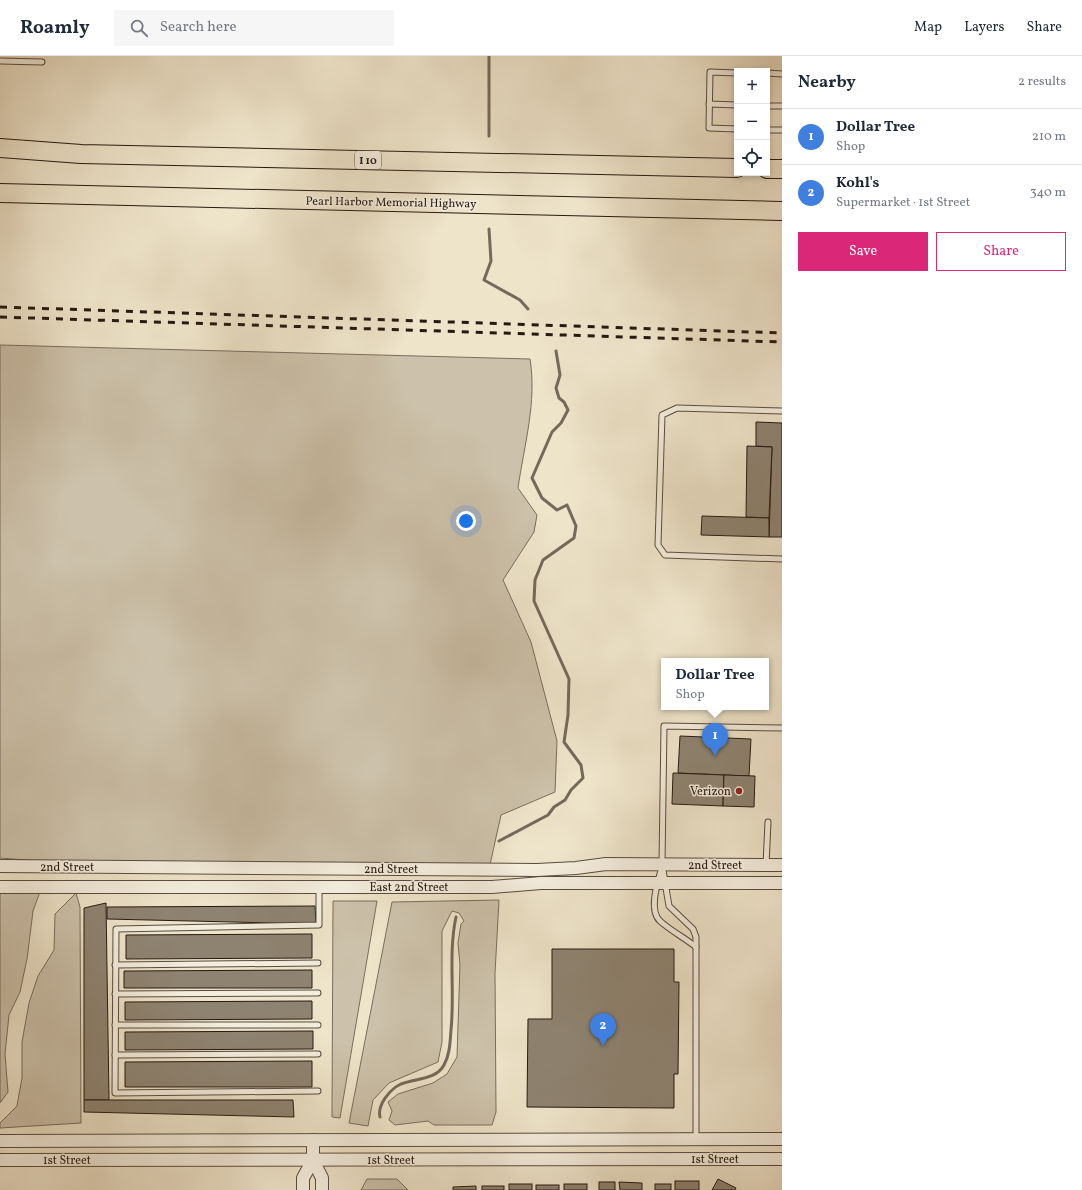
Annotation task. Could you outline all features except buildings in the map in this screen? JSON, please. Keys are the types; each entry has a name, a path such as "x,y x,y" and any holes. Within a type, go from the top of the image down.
{"highway":[{"name":"I 10","path":"0,148 81,154 734,168"},
{"path":"770,169 782,169"},
{"name":"Pearl Harbor Memorial Highway","path":"0,193 782,211"},
{"path":"0,201 112,196"}],"street":[{"name":"2nd Street","path":"0,866 537,870 576,868 606,864 782,865"},
{"name":"2nd Street","path":"517,885 541,883 782,883"},
{"name":"East 2nd Street","path":"301,887 492,887 517,885"},
{"name":"2nd Street","path":"0,887 301,887"},
{"path":"313,1140 313,1160 322,1178 322,1190"},
{"name":"1st Street","path":"0,1141 782,1140"},
{"name":"1st Street","path":"0,1160 782,1159"},
{"path":"302,1190 303,1178 313,1160"}],"lane":[{"path":"0,61 42,62"},
{"path":"734,73 710,72 708,128 734,129"},
{"path":"770,73 782,74"},
{"path":"709,104 734,105"},
{"path":"770,106 782,106"},
{"path":"770,130 782,130"},
{"path":"782,411 677,408 662,415 658,546 665,556 782,559"},
{"path":"696,1140 696,937 693,930 669,906 662,883 664,726 782,728"},
{"path":"766,865 768,822"},
{"path":"662,864 662,883 654,896 655,909 659,920 696,947"},
{"path":"318,1091 115,1093 115,1025 116,929 319,925 319,887"},
{"path":"116,965 318,963"},
{"path":"116,994 318,993"},
{"path":"115,1025 318,1025"},
{"path":"115,1055 318,1054"}],"shaded area":[{"path":"0,345 530,359 532,375 531,408 518,488 537,515 534,532 503,580 531,642 557,741 555,792 501,815 489,869 106,866 0,858"},
{"path":"0,887 41,889 33,911 27,959 20,992 9,1015 5,1054 8,1092 0,1103"},
{"path":"76,893 80,907 81,1123 0,1128 0,1123 17,1106 22,1078 22,1042 29,1003 38,976 54,950 55,914"},
{"path":"499,900 495,973 496,1112 492,1125 434,1125 428,1121 395,1125 389,1120 392,1111 388,1102 398,1094 433,1083 447,1074 457,1057 460,965 458,943 461,924 464,921 459,913 452,911 442,931 442,1042 438,1062 389,1083 373,1100 368,1126 349,1123 392,902"},
{"path":"333,901 377,901 340,1118 332,1117"},
{"path":"367,1179 397,1179 408,1190 361,1190"}],"waterway":[{"path":"489,56 489,136"},
{"path":"489,229 491,261 484,280 520,300 528,309"},
{"path":"499,841 548,815 554,807 565,800 571,790 583,778 581,765 564,742 568,715 569,679 534,601 535,580 543,560 574,538 576,526 567,505 557,510 542,498 532,478 552,432 561,423 568,410 564,402 559,398 556,388 560,375 556,351"},
{"path":"380,1117 380,1107 382,1103 389,1093 397,1086 431,1076 440,1070 446,1061 449,1048 452,1016 452,945 456,917"}],"railway":[{"path":"0,307 782,333"},
{"path":"0,317 782,342"}],"place":[{"name":"Dollar Tree","path":"715,756"},
{"name":"Verizon","path":"739,791"},
{"name":"Kohl's","path":"603,1046"}]}
